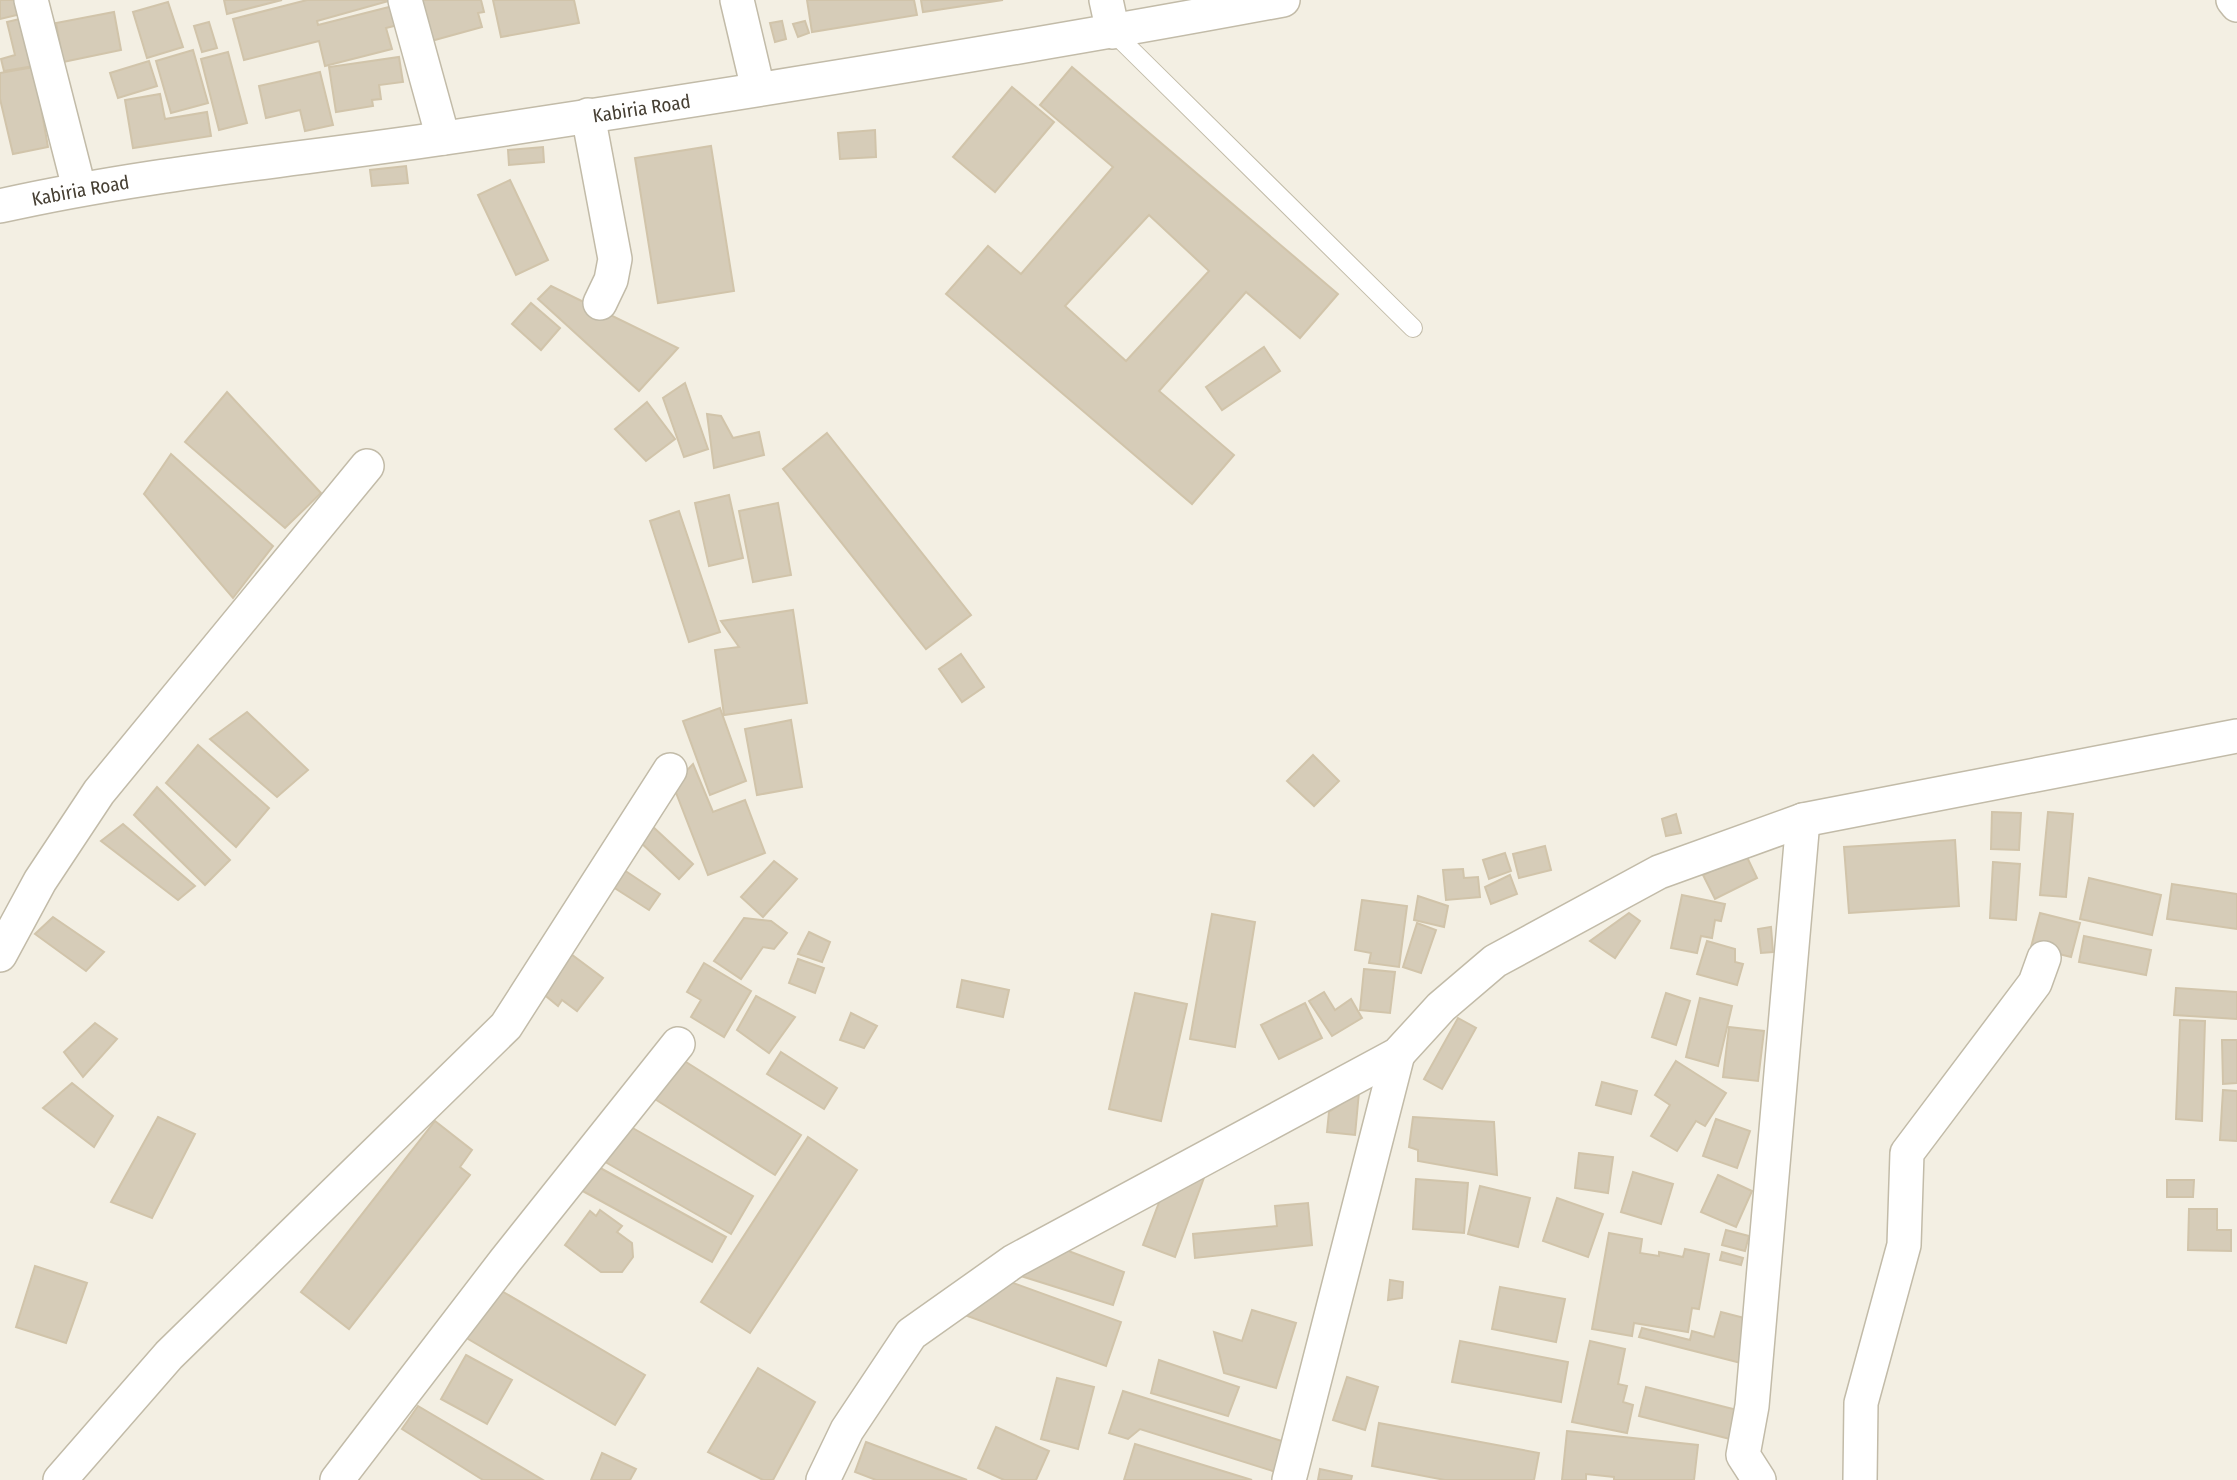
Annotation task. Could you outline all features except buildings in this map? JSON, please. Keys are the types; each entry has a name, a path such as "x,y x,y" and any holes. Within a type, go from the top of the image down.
{"street":[{"path":"31,0 79,188"},
{"path":"405,0 443,138"},
{"path":"737,0 758,89"},
{"name":"Kabiria Road","path":"0,206 79,188 443,138 758,89 1110,16 1283,0"},
{"path":"2234,0 2237,5"},
{"path":"587,116 615,259 611,280 600,303"},
{"path":"0,955 40,881 99,792 367,466"},
{"path":"823,1480 847,1430 911,1334 1014,1261 1398,1054 1441,1007 1494,961 1659,872 1804,820 2237,736"},
{"path":"60,1480 169,1355 506,1026 670,770"},
{"path":"1759,1480 1743,1455 1752,1406 1804,820"},
{"path":"1860,1480 1861,1403 1904,1245 1907,1153 2035,983 2044,958"},
{"path":"337,1480 505,1261 678,1044"},
{"path":"1289,1480 1398,1054"}],"lane":[{"path":"1110,16 1413,328"}]}
